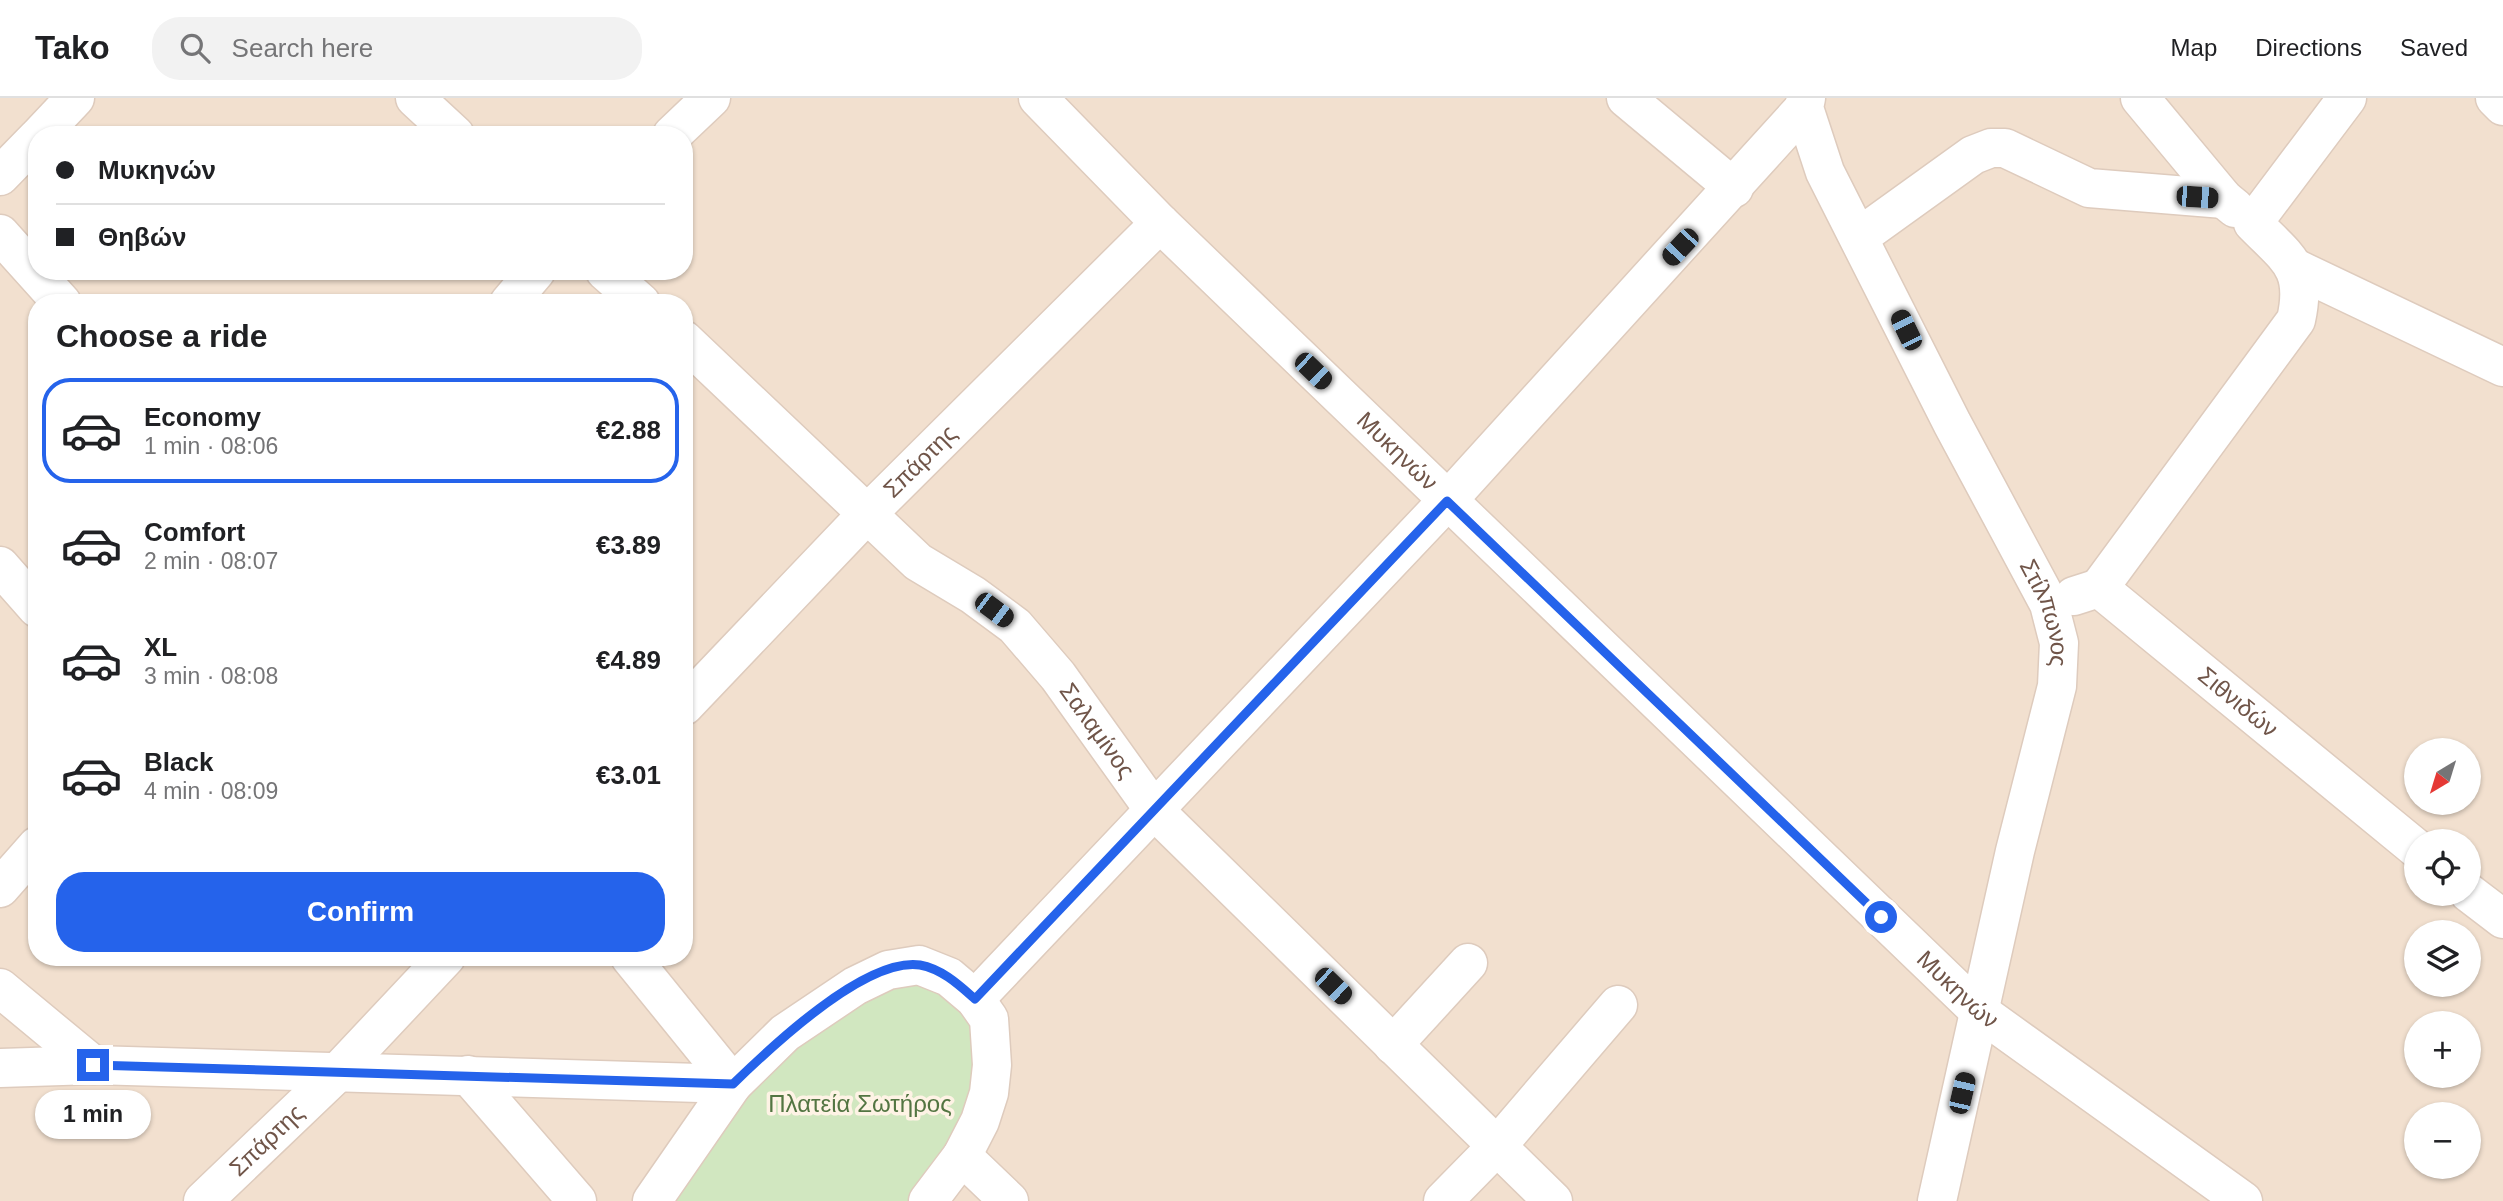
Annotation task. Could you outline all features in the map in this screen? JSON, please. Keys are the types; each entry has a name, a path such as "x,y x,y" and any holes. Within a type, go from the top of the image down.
{"street":[{"path":"48,126 75,98"},
{"path":"415,98 445,126"},
{"path":"681,126 711,98"},
{"name":"Μυκηνών","path":"1038,98 1160,223 1980,1012 2243,1201"},
{"path":"1626,98 1734,188"},
{"path":"2140,98 2224,199 2253,223 2297,269 2503,367"},
{"path":"2253,223 2347,98"},
{"path":"2495,98 2503,106"},
{"path":"975,999 1447,501 1734,188 1805,103"},
{"name":"Στίλπωνος","path":"1805,103 1825,172 1952,423 2049,604 2059,643 2057,686 2015,851 1937,1201"},
{"path":"0,176 28,147"},
{"path":"1859,237 1973,155 1991,148 2005,148 2089,188 2224,199"},
{"name":"Σπάρτης","path":"693,697 866,516 1160,223"},
{"path":"0,234 28,265"},
{"path":"2049,604 2099,588 2296,320 2302,295 2297,269"},
{"path":"41,280 54,294"},
{"path":"517,294 528,280"},
{"path":"615,280 631,294"},
{"name":"Σαλαμίνος","path":"693,349 866,516 918,562 973,595 1015,626 1065,686 1154,810 1553,1201"},
{"path":"0,566 28,598"},
{"name":"Σιθνιδών","path":"2099,588 2404,838"},
{"path":"0,888 28,856"},
{"path":"2481,902 2503,919"},
{"path":"1393,1045 1468,963"},
{"path":"652,1201 733,1084 786,1033 855,986 888,970 919,965 949,977 975,999 989,1019 992,1065 989,1093 980,1122 962,1156 928,1201"},
{"name":"Σπάρτης","path":"203,1201 336,1074 438,966"},
{"path":"637,966 733,1084"},
{"path":"0,988 93,1065"},
{"path":"1443,1201 1497,1146 1618,1005"},
{"path":"3,1071 93,1065 733,1084"},
{"path":"468,1075 577,1201"},
{"path":"962,1156 1009,1201"}],"shaded area":[{"path":"0,98 2503,98 2503,1201 0,1201"}],"green space":[{"name":"Πλατεία Σωτήρος","path":"916,978 962,1004 980,1028 978,1099 909,1201 659,1201 789,1034"}],"route":[{"path":"93,1065 733,1084 786,1033 855,986 888,970 919,965 949,977 975,999 1447,501 1881,917"}]}
